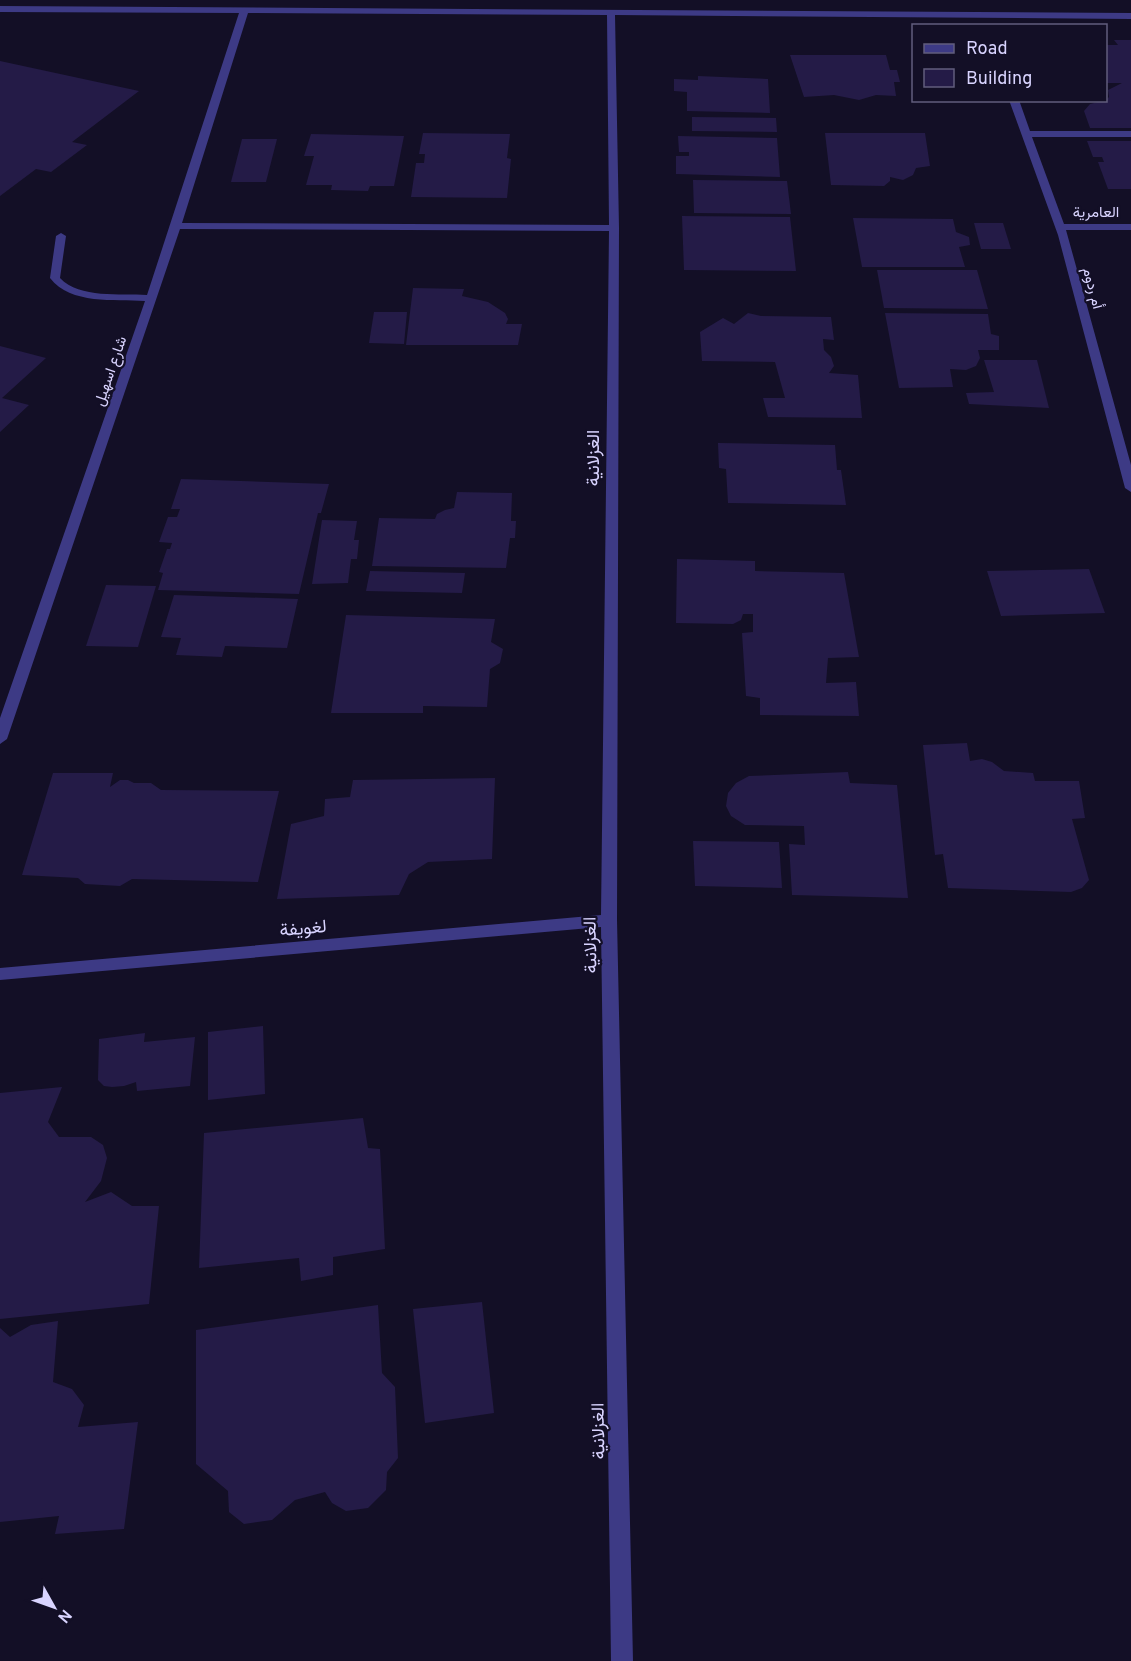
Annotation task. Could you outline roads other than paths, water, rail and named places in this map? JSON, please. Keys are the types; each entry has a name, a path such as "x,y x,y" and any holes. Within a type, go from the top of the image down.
{"street":[{"path":"553,14 554,0"},
{"path":"0,9 1131,16"},
{"name":"شارع اسهيل","path":"0,739 176,225 244,11"},
{"name":"الغزلانية","path":"611,13 614,228 609,920 622,1661"},
{"path":"982,15 985,24"},
{"name":"أم ردوم","path":"1015,102 1062,231 1131,488"},
{"path":"1027,134 1131,134"},
{"path":"176,225 614,228"},
{"name":"العامرية","path":"1062,231 1131,227"},
{"name":"العامرية","path":"1062,231 1131,236"},
{"path":"61,236 55,278 64,288 82,294 151,298"},
{"name":"لغويفة","path":"0,974 609,920"}]}
